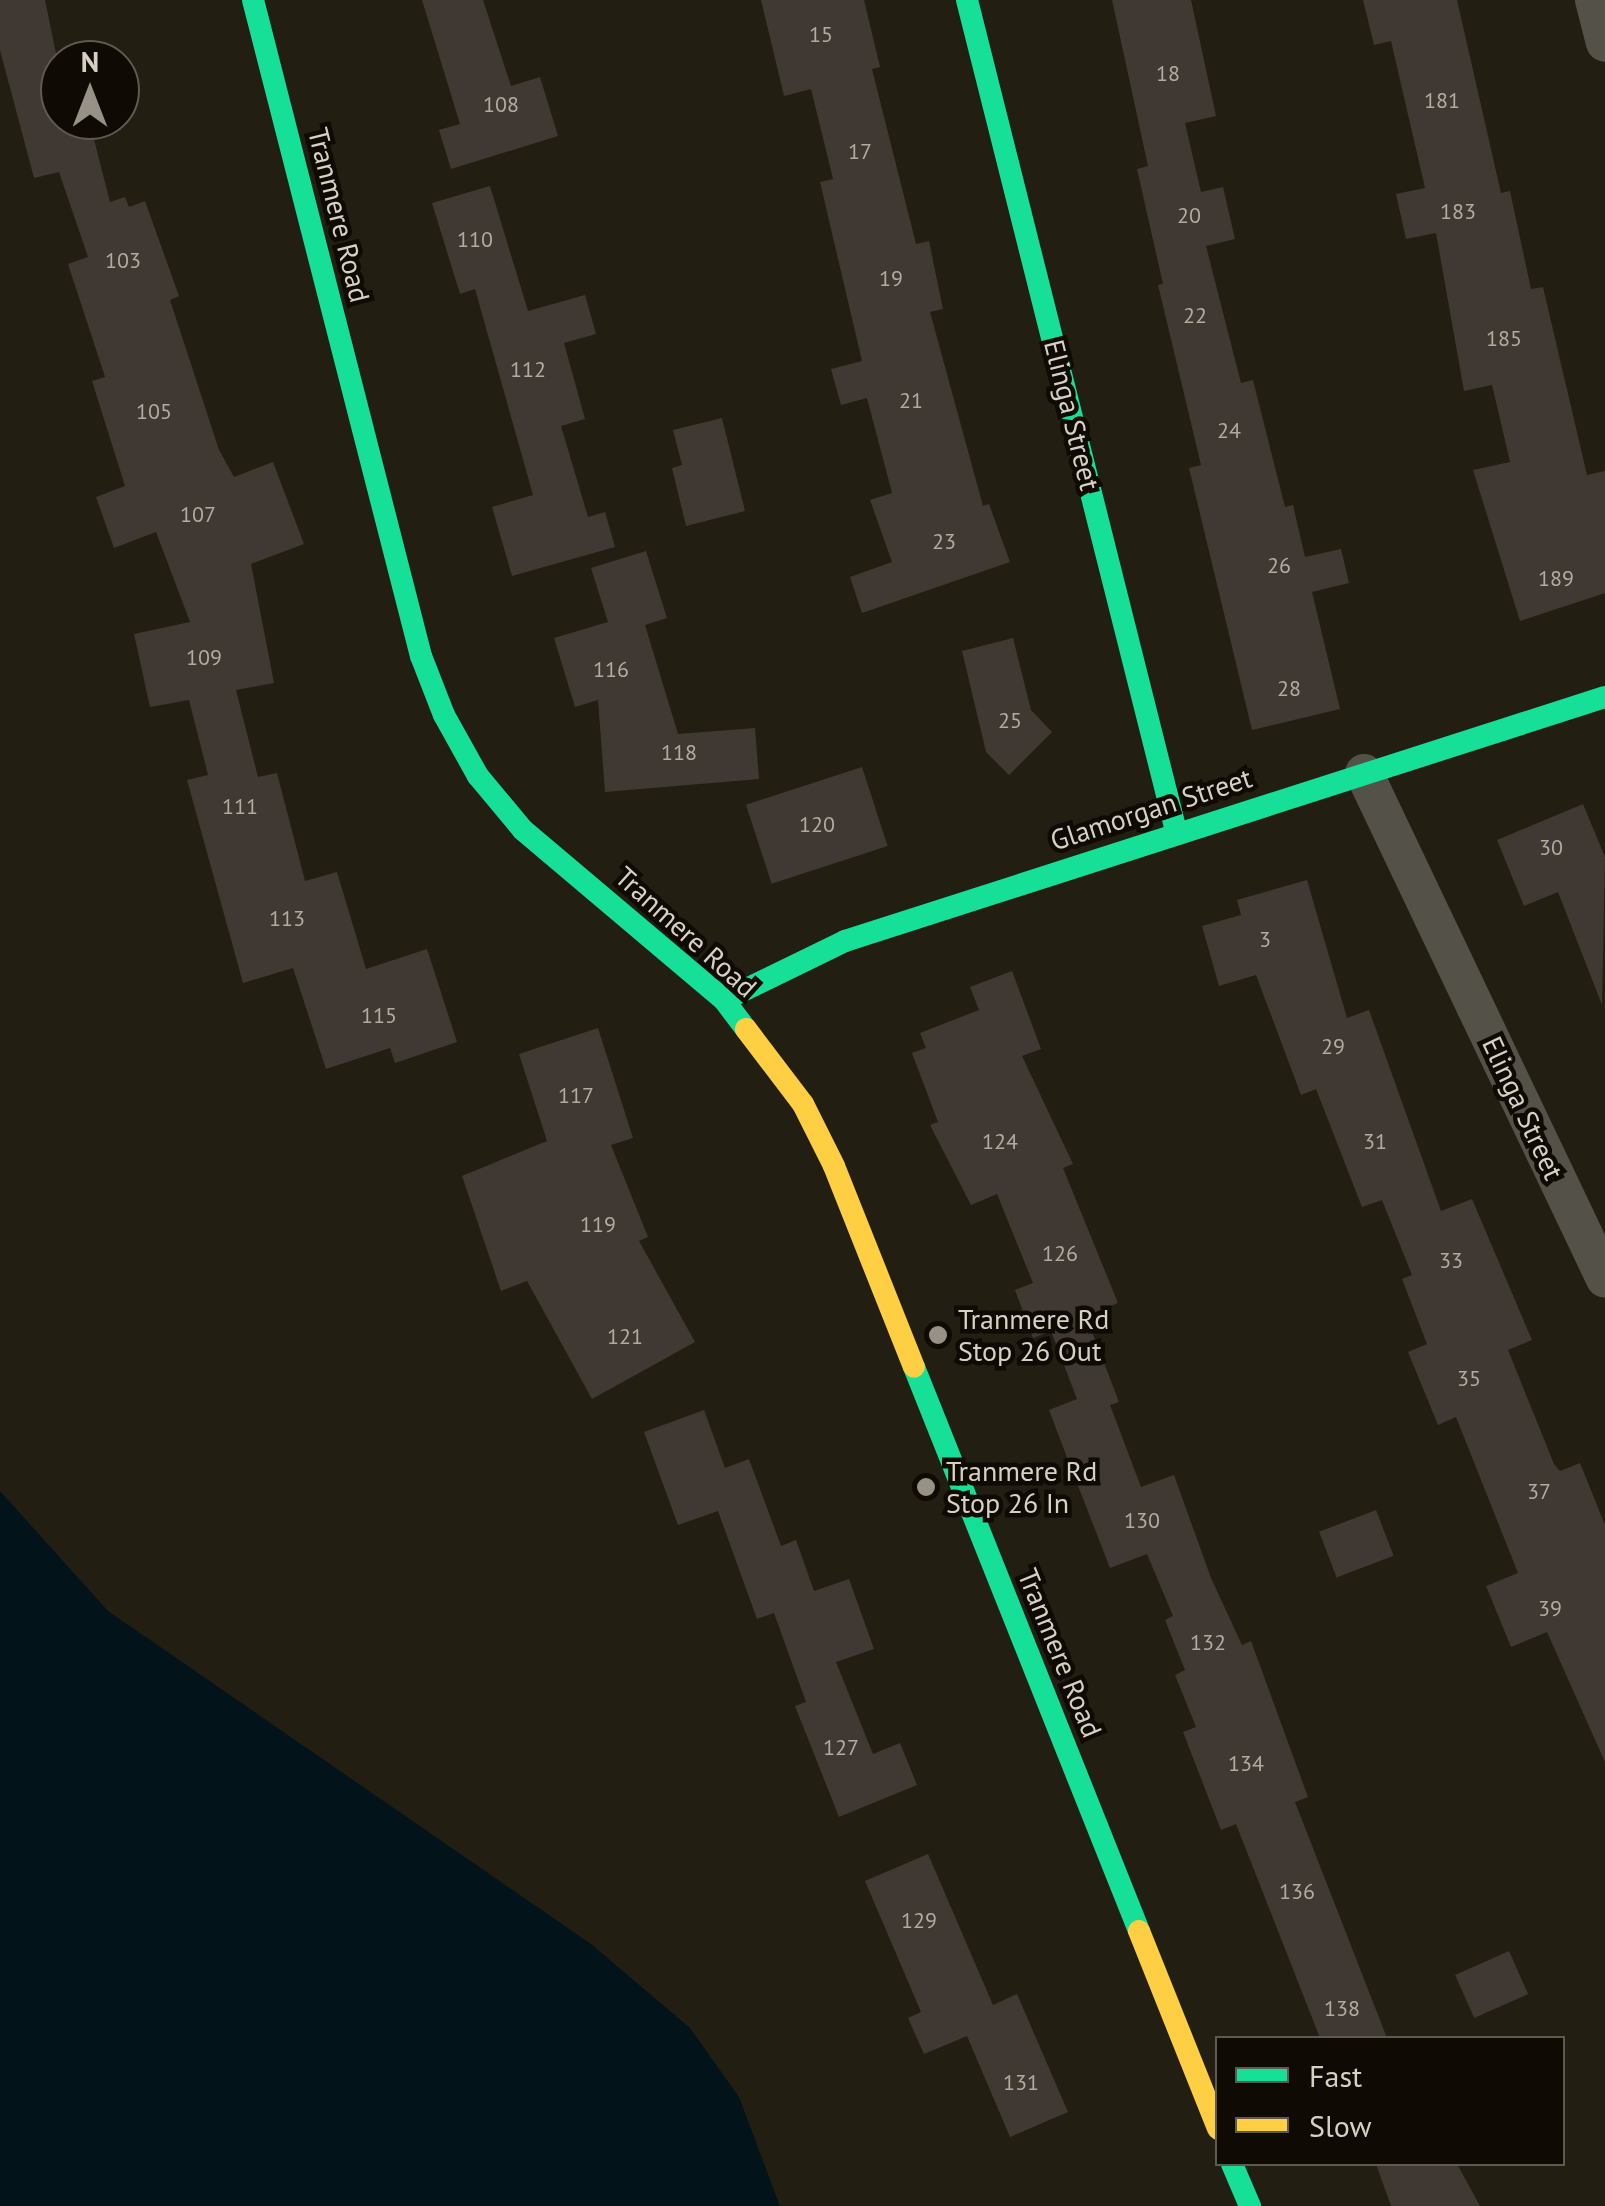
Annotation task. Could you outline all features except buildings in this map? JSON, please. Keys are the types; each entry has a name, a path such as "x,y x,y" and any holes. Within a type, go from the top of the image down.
{"street":[{"name":"Tranmere Road","path":"253,0 421,656 444,715 478,776 523,830 724,1000 803,1104 834,1166 1215,2121"},
{"name":"Elinga Street","path":"967,0 1176,830"},
{"path":"1594,0 1605,43"},
{"name":"Glamorgan Street","path":"724,1000 845,941 1176,830 1605,697"},
{"name":"Elinga Street","path":"1364,774 1605,1279"},
{"path":"1233,2166 1250,2206"}],"shaded area":[{"path":"0,1491 108,1611 591,1944 690,2028 739,2097 780,2206 0,2206"}],"traffic: fast":[{"path":"253,0 421,656 444,715 478,776 523,830 724,1000 746,1029"},
{"path":"967,0 1176,831"},
{"path":"724,1000 845,941 1605,697"},
{"path":"914,1367 1139,1931"},
{"path":"1233,2166 1250,2206"}],"traffic: slow":[{"path":"746,1029 803,1104 834,1166 914,1367"},
{"path":"1139,1931 1215,2121"}],"place":[{"name":"Tranmere Rd Stop 26 Out","path":"938,1335"},
{"name":"Tranmere Rd Stop 26 In","path":"926,1487"}]}
